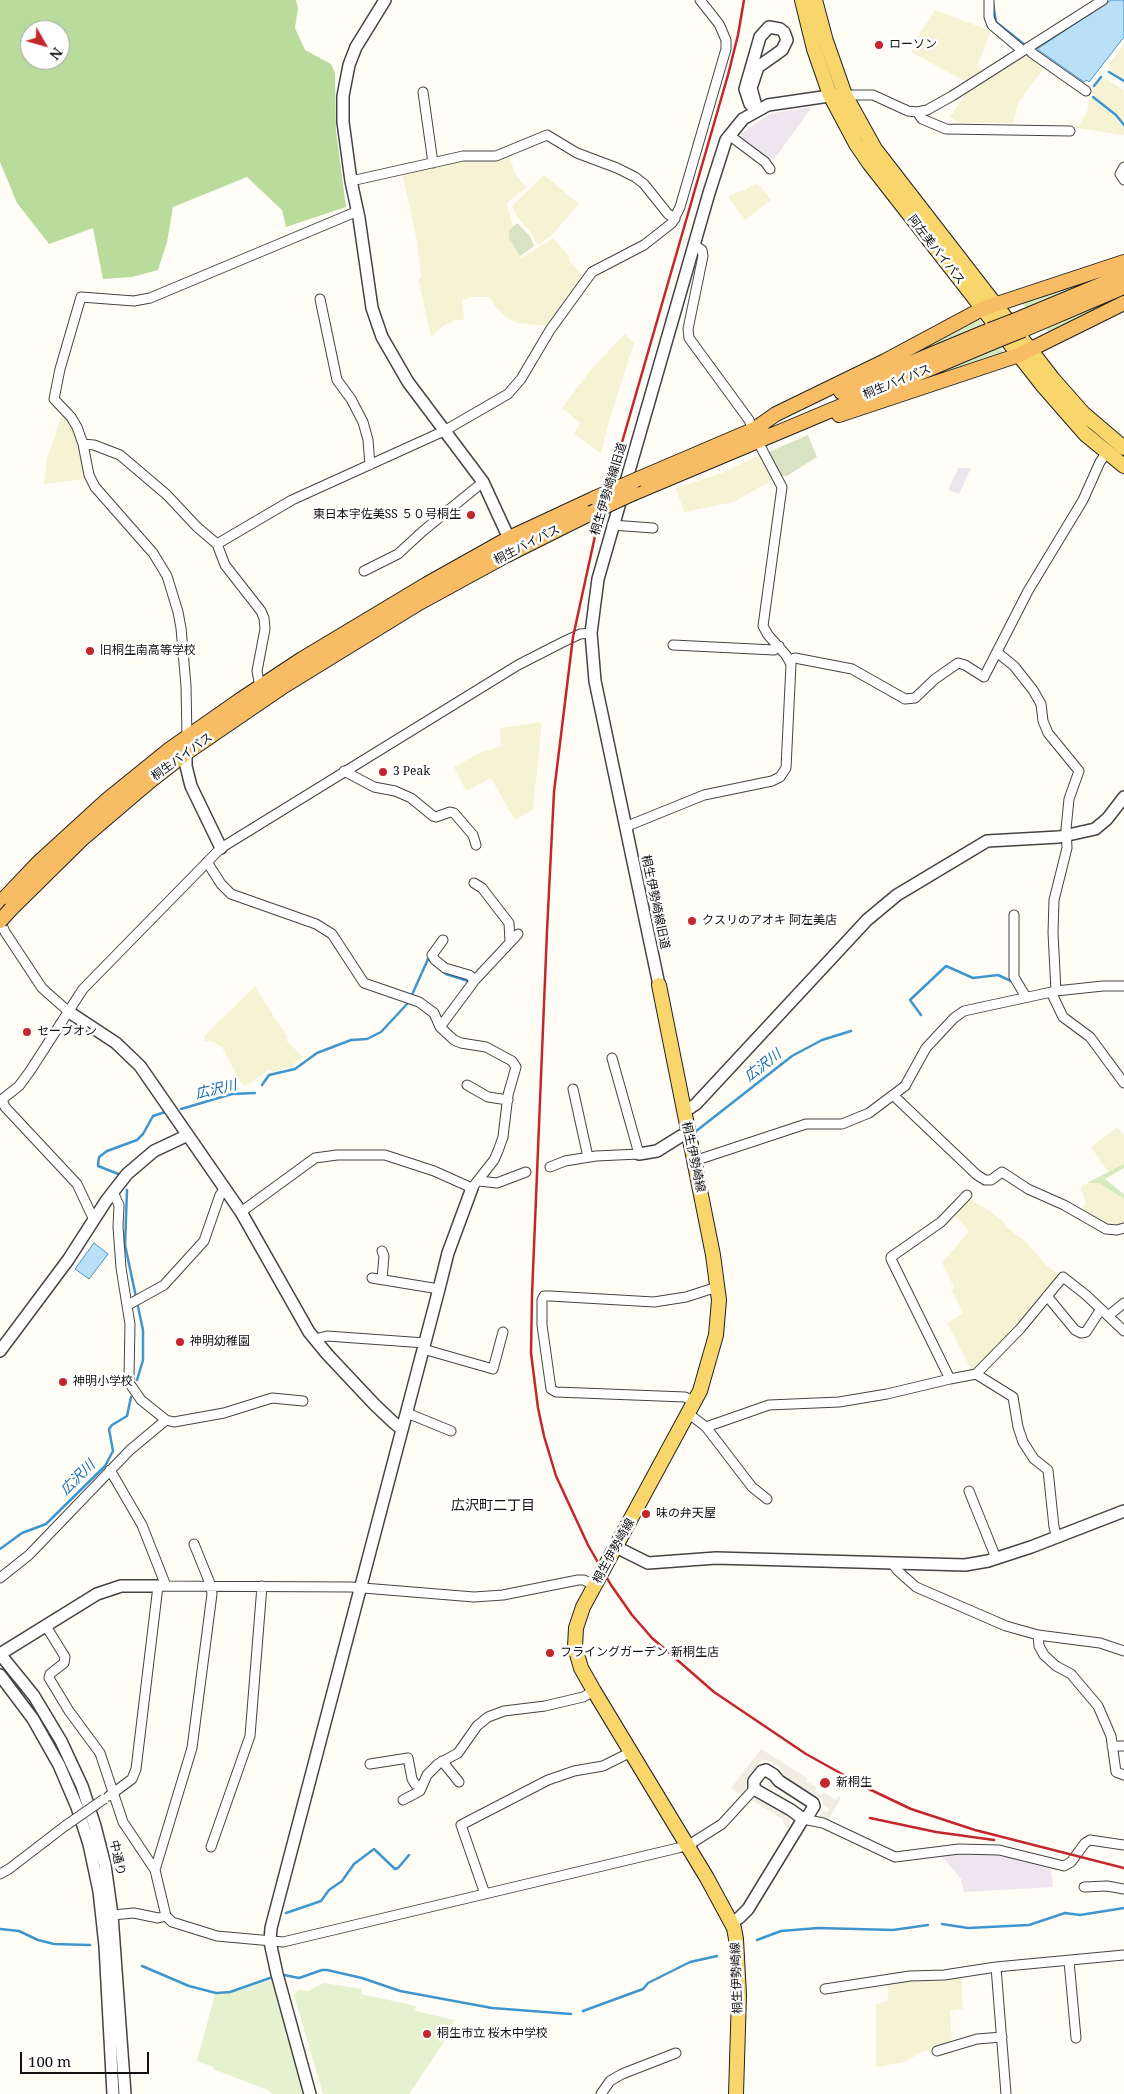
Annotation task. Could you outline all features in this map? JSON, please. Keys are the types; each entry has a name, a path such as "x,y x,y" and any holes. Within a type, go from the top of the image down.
{"highway":[{"path":"755,435 776,414 885,361 988,307 1124,262"},
{"name":"桐生バイパス","path":"1019,325 1124,275"},
{"name":"桐生バイパス","path":"6,903 49,870 115,810 186,754 284,686 512,545 595,498 638,479 755,435 1019,325 1124,287"},
{"path":"755,435 780,438 825,420 1024,353 1124,303"},
{"name":"桐生バイパス","path":"0,921 6,903 57,846 107,800 188,737 260,687 419,589 512,545 634,494 755,435"}],"main road":[{"name":"阿左美バイパス","path":"802,0 814,49 830,95 856,144 873,169 988,307 1024,353 1074,423 1124,466"},
{"name":"阿左美バイパス","path":"815,0 826,41 845,94 863,129 892,173 988,307"},
{"name":"阿左美バイパス","path":"1024,353 1083,413 1124,448"},
{"name":"桐生伊勢崎線","path":"659,985 713,1255 718,1316 714,1347 692,1408 594,1586 578,1621 575,1641 581,1668 732,1922 736,1939 739,1996 736,2094"}],"street":[{"path":"385,0 356,47 344,85 343,122 350,181 358,211 372,308 378,328 408,382 483,482 512,545"},
{"path":"217,544 292,500 444,431 500,400 521,379 550,330 592,272 652,240 669,226 674,219 708,116 726,49 726,40 719,24 700,0"},
{"path":"989,0 989,17 992,25 1086,91"},
{"path":"845,94 873,95 908,111 927,110 1104,0"},
{"path":"769,27 776,27 784,32 787,40 782,50 758,67 751,88 757,110 750,104 745,94 745,89 761,34 769,27"},
{"path":"423,92 433,163"},
{"name":"桐生伊勢崎線旧道","path":"659,985 595,681 591,633 598,579 720,153 729,135 743,120 757,110 777,102 845,94"},
{"path":"917,112 930,123 946,129 1070,131"},
{"path":"350,181 469,156 496,156 547,135 581,155 632,174 644,184 674,219"},
{"path":"729,135 765,162 770,169"},
{"path":"1124,167 1120,174 1124,180"},
{"path":"221,848 190,786 186,754 188,737 186,686 181,628 167,576 153,553 95,487 89,475 83,444 71,417 54,399 60,368 82,297 134,301 150,298 358,211"},
{"path":"625,827 704,795 772,781 780,777 786,768 787,760 791,671 789,660 763,626 782,487 749,420 689,338 688,329 703,256 702,250 694,245"},
{"path":"320,299 337,380 351,399 363,422 368,440 370,465"},
{"path":"83,444 94,445 120,454 167,495 217,544 225,565 261,611 264,618 265,629 257,671 260,687"},
{"path":"789,660 795,658 852,669 905,700 915,698 958,663 965,665 984,677 1028,592 1084,500 1100,462 1107,452"},
{"path":"364,571 398,554 483,482"},
{"path":"612,525 653,528"},
{"path":"94,1220 77,1184 1,1101 24,1079 88,982 221,848 531,658 580,634 591,633"},
{"path":"673,645 774,650 779,646"},
{"path":"998,653 1014,666 1034,690 1041,704 1043,721 1048,733 1079,771 1069,799 1067,848 1058,877 1052,912 1053,991 1063,1017 1090,1037 1124,1083"},
{"path":"344,771 374,787 395,791 411,798 433,816 436,817 450,812 454,813 472,835 476,845"},
{"path":"684,1112 696,1104 867,920 897,895 987,841 1067,836 1091,830 1099,826 1124,797"},
{"path":"207,862 221,884 231,894 316,924 332,934 364,983 419,1002 434,1013 440,1027 454,1040 486,1047 515,1064 503,1137 498,1151 475,1185 448,1252 272,1923 270,1942 310,2094"},
{"path":"474,883 482,888 509,923 510,942"},
{"path":"1014,915 1014,977 1026,997"},
{"path":"0,921 5,932 42,988 69,1012 113,1040 145,1072 241,1212 297,1312 315,1339 375,1405 402,1429"},
{"path":"440,1027 475,980 518,934"},
{"path":"442,940 432,955 435,960 445,968 469,975 475,980"},
{"path":"694,1161 806,1124 842,1124 869,1113 905,1086 926,1048 958,1014 964,1011 1053,991 1124,986"},
{"path":"612,1058 639,1154"},
{"path":"467,1085 488,1097 508,1100"},
{"path":"573,1089 588,1157"},
{"path":"894,1096 977,1175 985,1180 991,1180 1002,1172 1028,1189 1064,1205 1106,1229 1124,1228"},
{"path":"550,1167 565,1161 588,1157 657,1151 688,1134"},
{"path":"0,1351 68,1260 113,1192 128,1174 145,1158 165,1145 188,1135"},
{"path":"241,1212 315,1158 337,1155 386,1155 475,1185 497,1183 526,1172"},
{"path":"131,1303 164,1285 204,1241 220,1195 225,1188"},
{"path":"113,1192 119,1205 118,1227 121,1268 131,1303 128,1370 130,1384 142,1400 166,1420 174,1422 221,1414 272,1398 302,1401"},
{"path":"950,1378 891,1257 942,1222 967,1195"},
{"path":"382,1251 384,1256 382,1279"},
{"path":"706,1427 769,1405 839,1402 887,1394 950,1378 976,1374 1020,1329 1063,1277 1124,1331"},
{"path":"372,1278 438,1289"},
{"path":"717,1287 686,1297 654,1302 544,1296 542,1300 542,1325 551,1389 556,1392 685,1397 752,1487 767,1499"},
{"path":"1047,1296 1075,1330 1080,1333 1086,1332 1101,1309"},
{"path":"1108,1316 1124,1303"},
{"path":"315,1339 326,1336 424,1346 493,1369 504,1332"},
{"path":"976,1374 1013,1396 1018,1427 1023,1442 1034,1459 1048,1470 1054,1527 1057,1538"},
{"path":"407,1413 452,1431"},
{"path":"0,1578 29,1555 130,1450 166,1420"},
{"path":"0,1874 65,1826 113,1794 132,1779 136,1770 162,1586 142,1525 110,1470"},
{"path":"969,1491 996,1558"},
{"path":"616,1547 648,1563 716,1558 830,1560 948,1566 974,1564 996,1558 1057,1538 1124,1511"},
{"path":"155,1870 192,1748 211,1586 194,1544"},
{"path":"892,1563 908,1580 926,1592 1006,1626 1038,1635 1100,1643 1124,1651"},
{"path":"0,1654 88,1599 110,1589 136,1585 360,1588 481,1596 503,1594 578,1580 594,1586"},
{"path":"211,1847 250,1736 262,1586"},
{"path":"46,1626 65,1657 64,1663 50,1674 49,1678 69,1711 100,1752 123,1822 155,1870 166,1916 172,1922 217,1936 283,1942 687,1846 722,1824 754,1789 754,1781 762,1771 766,1770 772,1773 779,1781 813,1802 812,1811 803,1819 748,1909 732,1922"},
{"path":"1038,1635 1039,1646 1044,1654 1056,1666 1071,1674 1098,1706 1105,1720 1116,1772 1124,1775"},
{"name":"中通り","path":"0,1654 43,1710 74,1769 101,1845 106,1865 112,1915 125,2094"},
{"name":"中通り","path":"0,1675 32,1719 59,1765 77,1807 89,1844 99,1891 113,2094"},
{"path":"403,1800 417,1792 427,1774 442,1761 458,1753 477,1726 493,1714 545,1706 583,1697 594,1691"},
{"path":"1112,1746 1124,1746"},
{"path":"485,1894 461,1825 548,1780 574,1771 604,1766 631,1752"},
{"path":"370,1764 408,1758 412,1779 415,1784 421,1787"},
{"path":"442,1761 459,1782"},
{"path":"754,1789 803,1819 823,1823 895,1857 959,1849 999,1850 1064,1866 1071,1862 1085,1843 1090,1840 1124,1845"},
{"path":"1084,1888 1107,1886 1124,1889"},
{"path":"112,1915 134,1913 158,1918 166,1916"},
{"path":"825,1989 883,1980 944,1975 996,1967 1124,1955"},
{"path":"1069,1961 1076,2038"},
{"path":"996,1967 1006,2094"},
{"path":"937,2051 977,2039 1002,2037"},
{"path":"601,2094 615,2077 630,2069 648,2065 676,2053"}],"shaded area":[{"path":"935,10 991,31 977,66 986,71 968,83 911,52 915,45 913,44"},
{"path":"1124,45 1124,79 1109,70 1111,68 1109,64"},
{"path":"1027,53 1045,66 1019,102 1013,123 960,123 950,117 968,90"},
{"path":"1103,77 1124,90 1124,124 1118,116 1091,93"},
{"path":"1092,98 1114,116 1124,128 1124,135 1077,128 1087,112 1090,99"},
{"path":"812,107 775,158 768,159 741,140 742,133 768,115"},
{"path":"509,156 516,176 527,187 507,203 513,227 509,230 521,258 553,238 569,256 569,261 582,275 547,326 518,323 505,317 490,297 472,297 462,300 464,320 455,320 443,326 431,337 418,279 421,278 417,241 402,173 458,161 494,161"},
{"path":"544,175 579,204 551,236 538,245 529,230 517,217 512,206"},
{"path":"758,184 771,200 745,220 729,198 730,195"},
{"path":"625,334 634,343 609,421 601,454 574,434 580,423 562,408 592,368"},
{"path":"63,412 78,441 85,479 44,484 47,458"},
{"path":"760,455 774,479 734,502 684,512 676,488 724,472"},
{"path":"958,468 971,468 959,494 948,490"},
{"path":"542,722 533,810 515,820 491,778 466,791 454,767 480,753 501,746 500,728"},
{"path":"255,986 288,1038 286,1040 303,1057 288,1068 272,1072 270,1069 245,1086 239,1080 222,1047 214,1042 205,1041 204,1036"},
{"path":"1117,1127 1124,1135 1124,1164 1109,1173 1091,1147"},
{"path":"1092,1182 1099,1183 1124,1199 1124,1223 1120,1226 1110,1227 1081,1211 1086,1203 1081,1189 1083,1185"},
{"path":"970,1199 1003,1221 1006,1227 1026,1242 1046,1265 1059,1275 1032,1311 989,1358 972,1371 947,1323 963,1313 952,1291 954,1287 942,1263 969,1231 953,1214"},
{"path":"761,1749 807,1778 807,1782 817,1787 815,1791 821,1795 823,1792 836,1800 838,1796 841,1798 827,1822 820,1818 821,1810 827,1812 829,1809 823,1805 822,1799 786,1778 781,1768 769,1761 763,1760 747,1778 746,1792 743,1796 731,1788"},
{"path":"753,1795 786,1814 790,1820 789,1828 785,1826 782,1819 748,1798"},
{"path":"998,1854 1051,1869 1053,1887 964,1892 961,1879 941,1856"},
{"path":"961,1975 963,2009 950,2011 952,2042 920,2053 905,2062 876,2067 876,2004 888,2001 888,1983"}],"green space":[{"path":"0,0 296,0 298,8 295,28 305,50 331,64 335,73 336,131 346,207 286,227 282,210 247,177 173,207 167,242 158,270 132,277 103,279 93,228 49,244 17,203 0,162"},
{"path":"517,223 530,236 534,246 520,256 509,238 509,230"},
{"path":"1124,269 1027,309 1023,305 1023,299"},
{"path":"1124,294 1124,299 1050,336 1046,327"},
{"path":"976,318 981,321 984,327 848,383"},
{"path":"1000,346 1003,354 854,408"},
{"path":"808,435 817,457 787,476 782,476 769,452"},
{"path":"1124,1164 1124,1168 1105,1179 1124,1194 1124,1199 1099,1183 1087,1183"},
{"path":"272,1980 287,2032 285,2033 286,2038 288,2038 304,2094 272,2094 268,2090 197,2061 215,1994 230,1993"},
{"path":"324,1983 362,1989 361,1994 416,2006 415,2011 455,2020 451,2026 453,2028 409,2094 323,2094 294,1995 298,1990 308,1991"}],"water":[{"path":"1111,0 1123,0 1124,2 1124,37 1089,82 1087,80 1084,82 1037,49"},
{"path":"94,1243 108,1254 89,1279 75,1269"}],"waterway":[{"path":"993,3 996,22 1025,45"},
{"path":"1109,72 1124,81"},
{"path":"1094,86 1101,77"},
{"path":"1093,97 1116,115 1124,125"},
{"path":"411,997 428,959 446,974 468,981"},
{"path":"921,1015 910,1000 946,966 973,978 998,975 1011,981"},
{"path":"262,1085 269,1075 295,1069 317,1053 351,1040 367,1039 381,1032 408,1003"},
{"name":"広沢川","path":"695,1132 792,1056 822,1040 851,1031"},
{"name":"広沢川","path":"181,1109 232,1094 255,1093"},
{"name":"広沢川","path":"121,1175 98,1166 99,1157 107,1151 137,1140 143,1134 153,1116 165,1112"},
{"name":"広沢川","path":"127,1190 125,1245 136,1297"},
{"name":"広沢川","path":"137,1302 143,1330 143,1360 137,1380"},
{"name":"広沢川","path":"0,1549 22,1533 46,1524 105,1466 113,1451 109,1429 127,1416 131,1397"},
{"path":"286,1913 321,1901 329,1890 342,1881 354,1864 374,1849 395,1869 409,1855"},
{"path":"942,1924 968,1928 1029,1925 1065,1913 1080,1915 1124,1908"},
{"path":"757,1940 781,1931 818,1928 893,1930 928,1925"},
{"path":"0,1929 19,1931 38,1940 54,1944 90,1945"},
{"path":"583,2011 643,1989 648,1983 690,1962 717,1956"},
{"path":"142,1966 189,1986 216,1993 230,1992 270,1978"},
{"path":"284,1975 299,1978 327,1970 362,1978 400,1991 492,2008 571,2014"}],"railway":[{"path":"744,0 728,75 595,536 573,637 554,792 547,931 532,1295 531,1353 538,1408 556,1476 588,1545 611,1585 632,1615 652,1638 714,1692 806,1754 869,1789 911,1809 975,1830 1124,1868"},
{"path":"870,1818 936,1832 994,1840"}],"place":[{"name":"ローソン","path":"879,45"},
{"name":"東日本宇佐美SS ５０号桐生","path":"471,515"},
{"name":"旧桐生南高等学校","path":"90,651"},
{"name":"3 Peak","path":"383,772"},
{"name":"クスリのアオキ 阿左美店","path":"692,921"},
{"name":"セーブオン","path":"27,1032"},
{"name":"神明幼稚園","path":"180,1342"},
{"name":"神明小学校","path":"63,1382"},
{"name":"味の弁天屋","path":"646,1514"},
{"name":"フライングガーデン 新桐生店","path":"550,1653"},
{"name":"新桐生","path":"825,1783"},
{"name":"桐生市立 桜木中学校","path":"427,2034"}],"district":[{"name":"広沢町二丁目","path":"493,1506"}]}
